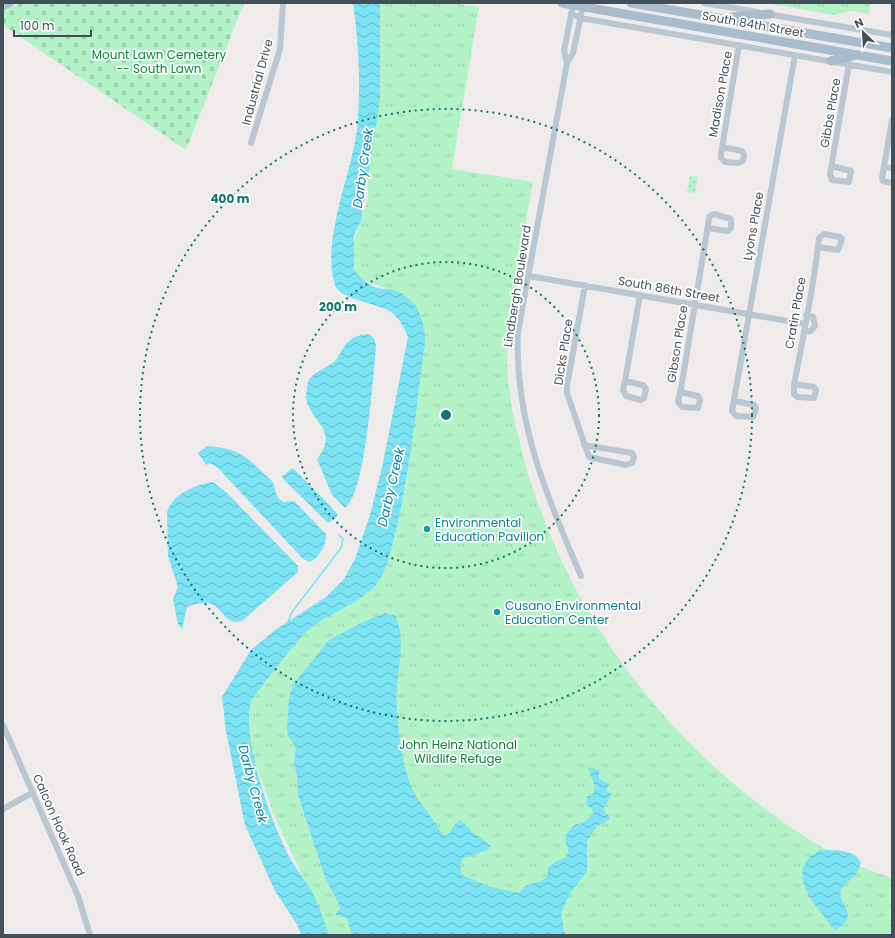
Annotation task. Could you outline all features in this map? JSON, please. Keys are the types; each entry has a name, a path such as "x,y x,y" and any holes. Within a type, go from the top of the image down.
{"main road":[{"path":"3,5 9,3"},
{"name":"South 84th Street","path":"562,3 572,9 583,6 892,60"},
{"name":"South 84th Street","path":"631,3 892,48"},
{"path":"717,18 770,14"},
{"path":"831,60 858,55"}],"street":[{"name":"Industrial Drive","path":"252,143 280,49 283,3"},
{"name":"South 84th Street","path":"704,3 892,36"},
{"name":"Lindbergh Boulevard","path":"581,576 554,515 538,466 521,398 517,362 518,332 567,64 573,53 583,6"},
{"name":"South 84th Street","path":"572,9 580,18 740,46 831,60 892,72"},
{"name":"Lindbergh Boulevard","path":"567,64 564,50 572,9"},
{"name":"Madison Place","path":"722,147 740,46"},
{"name":"Lyons Place","path":"735,401 795,55"},
{"name":"Gibbs Place","path":"832,166 849,64"},
{"path":"892,120 883,181 892,183"},
{"path":"884,167 892,168"},
{"name":"Gibson Place","path":"680,392 708,228"},
{"name":"Cratin Place","path":"794,384 818,247"},
{"name":"South 86th Street","path":"529,276 750,313 805,324"},
{"name":"Dicks Place","path":"584,445 632,453 634,457 632,463 626,465 590,458 587,456 567,389 585,285"},
{"path":"625,381 640,295"},
{"path":"804,332 811,332 816,326 813,317 806,315"},
{"name":"Calcon Hook Road","path":"3,725 78,896 90,935"},
{"path":"3,809 32,793"}],"green space":[{"name":"Mount Lawn Cemetery -- South Lawn","path":"23,3 244,3 186,150 3,25 3,9"},
{"name":"John Heinz National Wildlife Refuge","path":"376,3 453,3 479,7 452,169 533,182 509,327 507,365 509,389 525,463 542,515 564,565 589,613 619,659 652,702 688,742 728,779 771,813 828,851 859,866 892,878 892,935 328,935 320,912 275,818 249,745 248,718 253,691 270,662 323,616 402,503 407,481 424,326 420,314 414,305 405,298 395,292 353,274 353,244 368,199 368,157 380,96"},
{"path":"766,3 870,3 869,14 852,11 833,15"},
{"path":"690,176 698,177 695,193 687,192"}],"water":[{"name":"Darby Creek","path":"353,3 380,3 380,101 361,221 354,235 354,270 363,280 372,286 399,292 412,302 422,320 425,343 406,484 391,550 382,575 379,581 365,595 313,626 305,633 251,702 249,718 250,738 254,759 267,805 283,845 308,885 320,909 329,935 301,935 298,926 275,891 245,825 226,731 222,697 251,650 275,630 326,597 344,579 355,559 370,515 383,463 408,337 397,317 391,312 351,298 338,290 335,285 332,268 334,229 357,130 359,66"},
{"path":"367,334 374,338 376,346 367,433 358,481 352,498 345,508 332,495 317,459 324,448 326,438 324,430 309,408 306,399 307,387 309,380 319,371 332,363 352,338"},
{"path":"207,446 231,450 249,460 271,480 276,495 283,502 294,501 326,534 324,546 313,560 310,562 303,559 218,468 210,463 206,465 198,453"},
{"path":"293,468 336,512 338,516 328,523 283,479 282,476"},
{"path":"213,482 227,493 298,566 298,572 242,621 232,621 214,605 209,603 201,603 187,607 182,629 178,624 173,599 178,587 168,556 167,512 174,500 186,491 199,485"},
{"path":"385,613 396,616 399,625 401,650 397,685 398,726 406,772 416,796 442,834 447,836 455,825 461,820 475,835 491,846 486,851 463,858 460,865 462,875 490,887 519,893 523,888 530,884 544,879 548,876 548,868 556,861 566,858 568,848 565,838 566,835 576,824 581,824 594,814 591,808 586,805 587,796 593,796 595,786 588,767 599,770 599,778 609,784 606,791 612,794 603,809 610,817 609,820 597,826 587,841 587,871 569,895 561,913 565,935 352,935 347,918 336,915 340,909 340,906 326,880 298,795 297,776 294,764 296,746 288,736 287,728 289,699 292,688 298,678 329,640 361,623"},
{"path":"820,850 844,851 854,855 861,863 857,873 841,889 840,895 848,915 847,920 843,925 835,930 811,899 803,881 802,873 805,865 810,857"}],"waterway":[{"path":"288,622 292,612 341,548 343,539 339,535"}],"place":[{"name":"Environmental Education Pavilion","path":"427,529"},
{"name":"Cusano Environmental Education Center","path":"497,612"}]}
